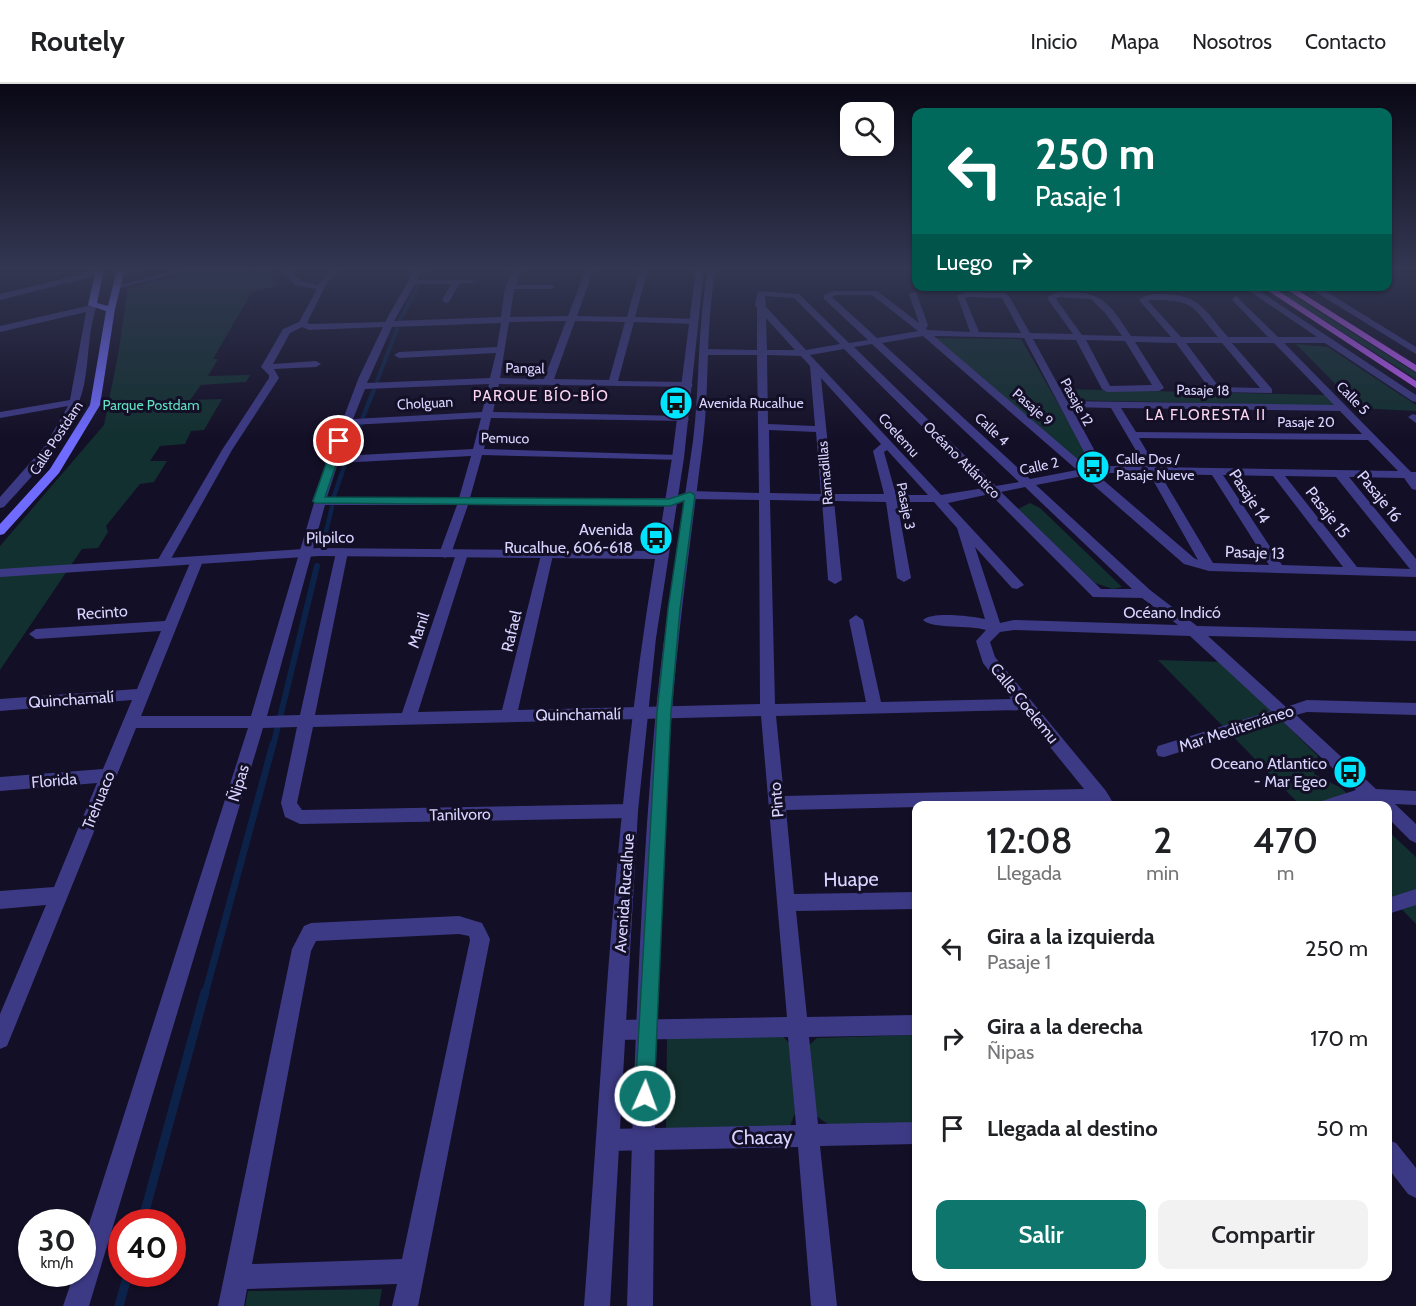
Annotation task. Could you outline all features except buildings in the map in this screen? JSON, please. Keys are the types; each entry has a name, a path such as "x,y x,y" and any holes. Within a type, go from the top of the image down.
{"main road":[{"name":"Calle Postdam","path":"0,531 49,478 89,419 97,400 108,326"},
{"path":"1326,326 1416,385"},
{"path":"1348,326 1416,369"}],"street":[{"name":"Calle Postdam","path":"0,504 55,437 68,417 74,402 88,326"},
{"path":"266,367 286,331 297,326"},
{"path":"307,326 335,326"},
{"name":"Ñipas","path":"76,1306 261,722 318,501 347,422 387,326"},
{"path":"445,554 466,501 505,326"},
{"path":"548,382 568,326"},
{"path":"613,382 627,326"},
{"name":"Avenida Rucalhue","path":"640,1306 647,1030 664,712 674,609 700,420 698,352 695,326"},
{"name":"Avenida Rucalhue","path":"597,1306 630,811 640,713 661,555 688,385 698,352 702,326"},
{"name":"Pinto","path":"760,326 768,710 824,1306"},
{"name":"Coelemu","path":"782,326 804,353 1017,585"},
{"name":"Océano Atlántico","path":"827,326 1098,594 1145,593"},
{"name":"Calle 4","path":"859,326 1145,593 1194,631"},
{"name":"Pasaje 9","path":"917,326 1189,561 1209,567"},
{"path":"923,331 924,326"},
{"name":"Pasaje 12","path":"972,326 975,334"},
{"name":"Pasaje 12","path":"1022,326 1062,404 1099,469"},
{"path":"1072,326 1107,388 1159,388 1118,326"},
{"path":"1166,326 1216,390 1268,391 1214,326"},
{"name":"Calle 5","path":"1265,326 1412,475 1416,487"},
{"path":"1306,326 1416,399"},
{"path":"1375,326 1416,351"},
{"path":"698,352 804,353 876,342 923,331 1080,338 1327,340"},
{"path":"399,354 501,350"},
{"path":"266,367 316,364"},
{"name":"Ramadillas","path":"815,365 835,580"},
{"path":"162,563 227,450 274,378 274,374 266,367"},
{"name":"Pangal","path":"362,386 493,381 688,385"},
{"path":"0,415 74,402"},
{"name":"Pasaje 18","path":"1062,404 1344,408"},
{"name":"Pasaje 13","path":"1114,404 1209,567 1416,573"},
{"name":"Cholguan","path":"347,422 486,415 684,419"},
{"path":"762,427 821,429"},
{"name":"Pasaje 20","path":"1132,435 1372,437"},
{"name":"Pasaje 3","path":"888,445 878,452 891,499 904,578"},
{"name":"Pemuco","path":"332,460 477,452 678,458"},
{"name":"Calle 2","path":"318,501 670,502 690,495 939,500 1099,469 1412,475"},
{"name":"Pasaje 14","path":"1215,471 1278,569"},
{"name":"Pasaje 15","path":"1276,472 1353,571"},
{"name":"Pasaje 16","path":"1340,474 1416,568"},
{"path":"962,525 989,615 996,628"},
{"path":"299,721 342,552"},
{"name":"Pilpilco","path":"0,573 342,552 661,555"},
{"name":"Manil","path":"408,718 462,554"},
{"name":"Rafael","path":"509,715 547,555"},
{"name":"Trehuaco","path":"3,1027 197,561"},
{"path":"856,620 874,709"},
{"name":"Océano Indicó","path":"930,620 974,621 996,628 1014,625 1416,636"},
{"name":"Recinto","path":"36,634 170,626"},
{"name":"Calle Coelemu","path":"996,628 983,641 985,653 1104,801"},
{"path":"1194,631 1379,801"},
{"name":"Quinchamalí","path":"0,705 142,694"},
{"name":"Quinchamalí","path":"131,722 261,722 1025,704"},
{"name":"Mar Mediterráneo","path":"1164,751 1243,727 1282,711 1307,706 1416,709"},
{"name":"Tanilvoro","path":"299,721 289,803 291,812 300,817 630,811"},
{"name":"Florida","path":"0,784 109,775"},
{"path":"1344,801 1364,795 1376,801"},
{"path":"1392,802 1416,798"},
{"path":"777,803 912,802"},
{"path":"1392,813 1416,835"},
{"path":"0,900 59,895"},
{"path":"1392,905 1416,897"},
{"name":"Huape","path":"786,903 912,900"},
{"path":"231,1306 302,949 311,932 459,925 475,929 480,939 405,1306"},
{"path":"616,1030 912,1024"},
{"name":"Chacay","path":"608,1140 912,1133"},
{"path":"1392,1156 1416,1186"},
{"path":"237,1277 412,1272"}],"green space":[{"name":"Parque Postdam","path":"122,326 232,326 213,359 218,359 208,376 250,375 246,382 201,385 190,400 222,399 204,430 191,431 185,444 160,446 150,461 167,461 154,482 140,484 106,526 108,532 98,548 82,549 0,670 0,546 104,425"},
{"path":"1333,326 1342,326 1416,373 1416,379"},
{"path":"934,338 1021,339 1094,466 1088,471"},
{"path":"1296,344 1328,347 1416,405 1416,411 1359,408"},
{"path":"1058,389 1325,395 1335,406 1063,400"},
{"path":"1030,503 1040,508 1122,587 1113,589 1095,583 1018,509"},
{"path":"1158,660 1222,662 1318,756 1314,774 1341,788 1356,801 1296,801"},
{"path":"1392,835 1416,857 1416,924 1392,899"},
{"path":"781,1034 789,1043 795,1113 790,1126 666,1130 667,1038"},
{"path":"912,1035 912,1123 829,1125 815,1115 807,1047 817,1038"},
{"path":"382,1289 379,1306 245,1306 248,1291"}],"waterway":[{"path":"377,381 397,329"},
{"path":"363,417 373,392"},
{"path":"348,455 361,424"},
{"path":"334,496 345,464"},
{"path":"323,544 332,507"},
{"path":"273,746 317,566"},
{"path":"205,994 273,744"},
{"path":"146,1209 205,992"},
{"path":"119,1306 124,1287"}],"place":[{"name":"Avenida Rucalhue","path":"676,403"},
{"name":"Calle Dos / Pasaje Nueve","path":"1093,467"},
{"name":"Avenida Rucalhue, 606-618","path":"656,538"},
{"name":"Oceano Atlantico - Mar Egeo","path":"1350,772"}],"district":[{"name":"PARQUE BÍO-BÍO","path":"541,396"},
{"name":"LA FLORESTA II","path":"1206,415"}],"route":[{"path":"339,441 318,501 670,502 690,495 674,609 664,712 645,1096"}]}
